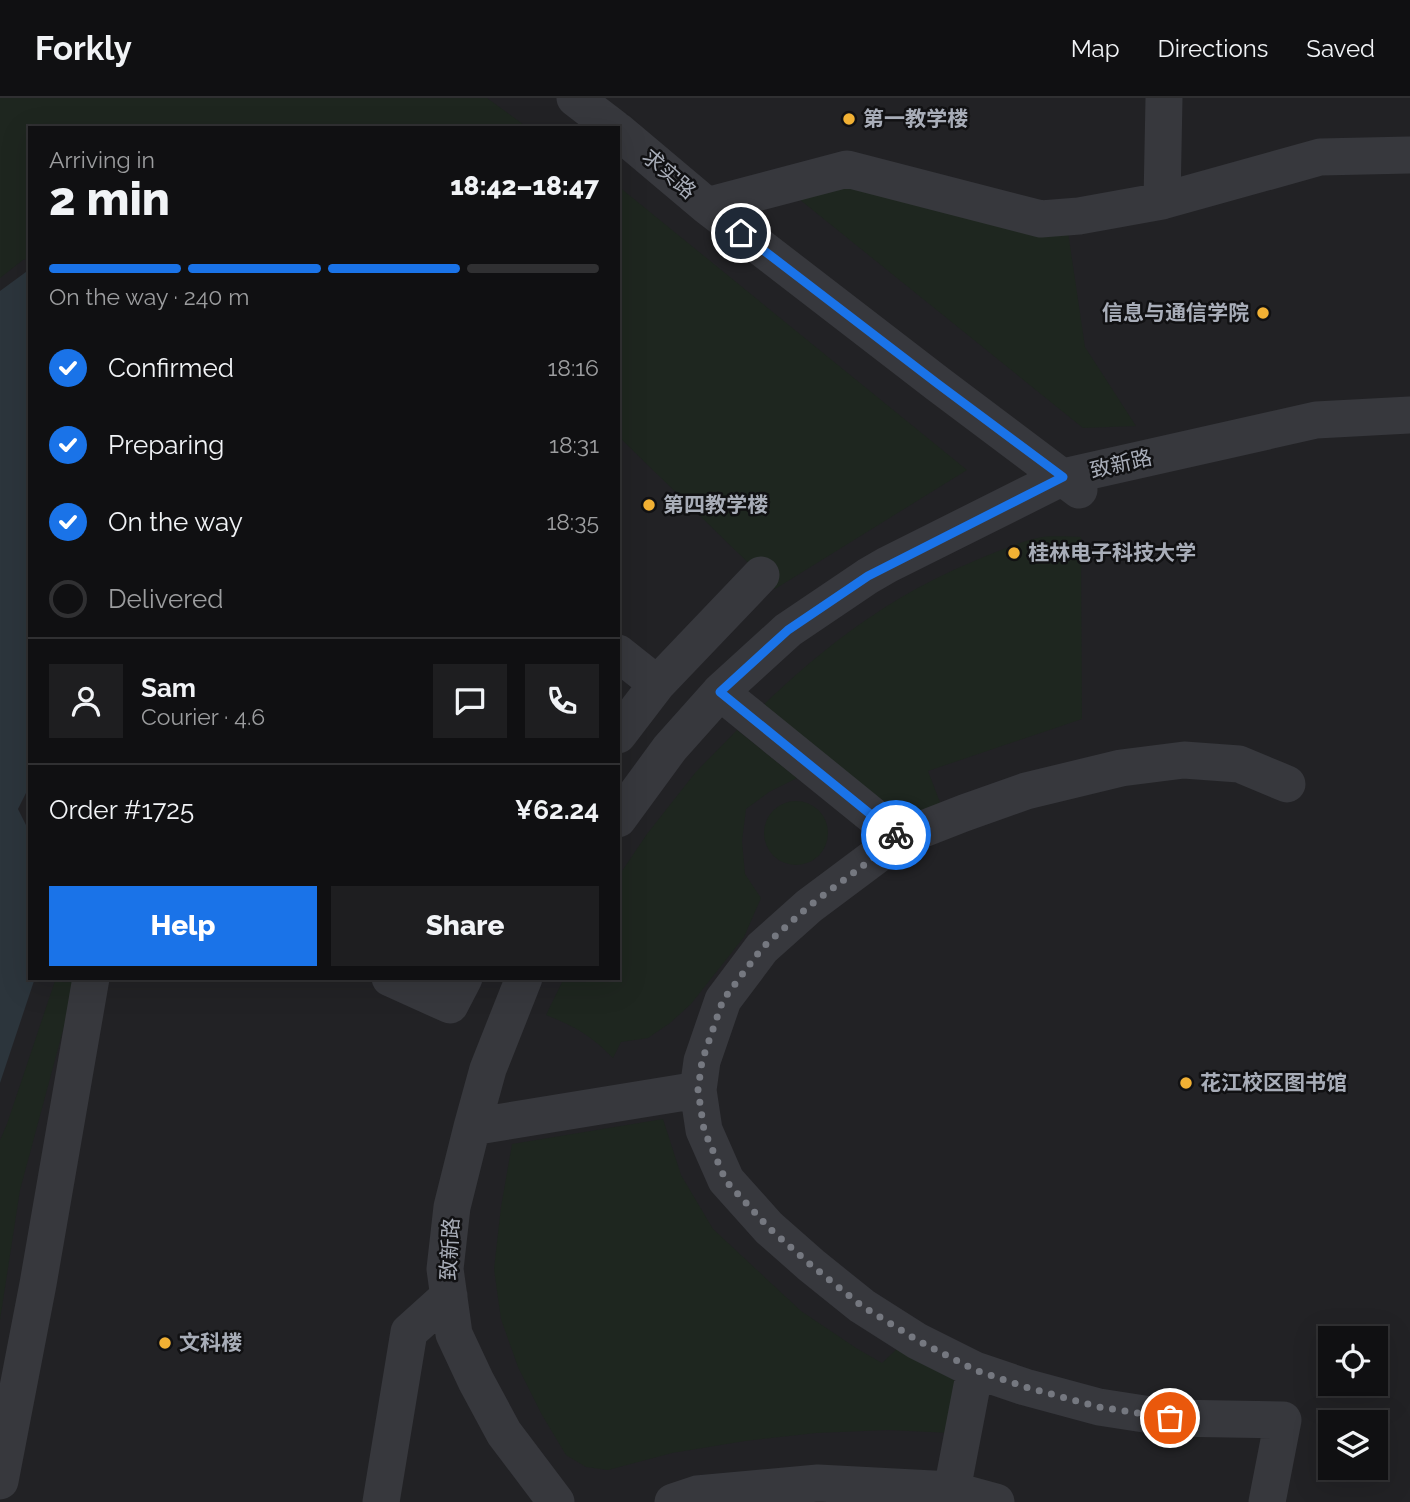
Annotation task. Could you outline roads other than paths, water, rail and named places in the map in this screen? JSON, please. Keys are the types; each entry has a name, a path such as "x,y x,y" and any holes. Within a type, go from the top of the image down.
{"street":[{"name":"求实路","path":"575,98 608,126"},
{"path":"1162,201 1164,98"},
{"name":"求实路","path":"620,136 707,206 1076,487"},
{"path":"707,206 848,169 1041,219 1079,216 1162,201 1320,157 1410,155"},
{"name":"致新路","path":"620,816 670,748 720,692 788,630 868,576 1076,487 1316,420 1410,415"},
{"path":"670,748 624,727 657,684 761,575"},
{"path":"620,655 657,684"},
{"path":"720,692 900,838"},
{"path":"1267,1502 1283,1420 1170,1418 1099,1407 1025,1387 975,1370 917,1340 862,1306 769,1228 726,1181 704,1130 698,1090 702,1061 723,1000 762,948 809,906 900,838 1026,791 1121,768 1184,760 1239,764 1287,785"},
{"path":"0,1481 91,980"},
{"path":"394,980 450,1005 463,980"},
{"name":"致新路","path":"523,980 488,1069 472,1127 452,1207 445,1269 454,1334 476,1381 504,1433 556,1502"},
{"path":"472,1127 698,1090"},
{"path":"381,1502 409,1332 449,1296"},
{"path":"952,1490 975,1370"},
{"path":"673,1502 697,1494 818,1483 952,1490 996,1502"}],"place":[{"name":"第一教学楼","path":"849,119"},
{"name":"信息与通信学院","path":"1263,313"},
{"name":"第四教学楼","path":"649,505"},
{"name":"桂林电子科技大学","path":"1014,553"},
{"name":"花江校区图书馆","path":"1186,1083"},
{"name":"文科楼","path":"165,1343"}]}
